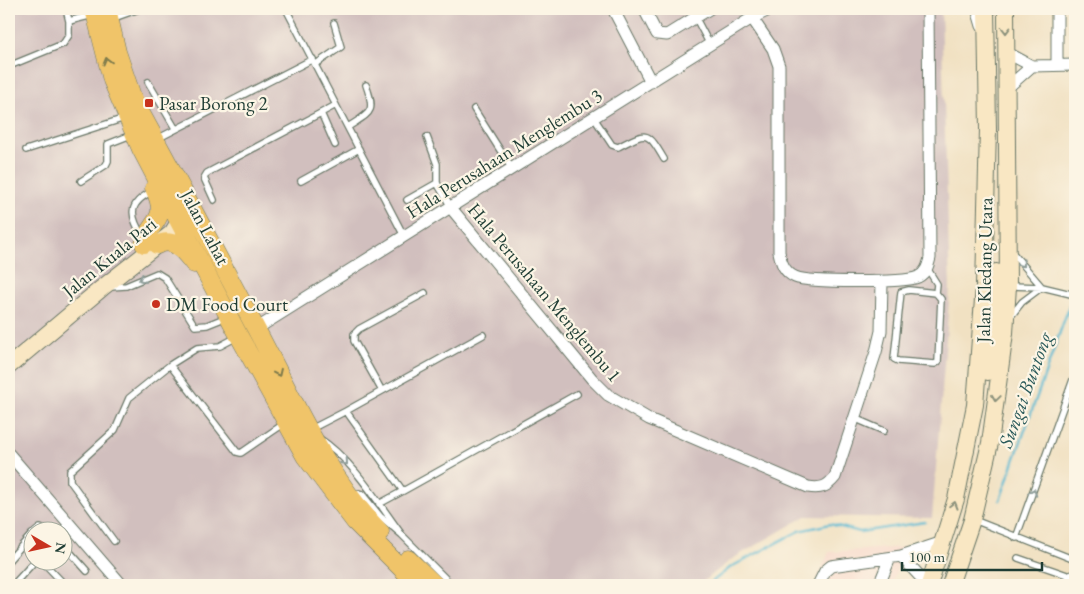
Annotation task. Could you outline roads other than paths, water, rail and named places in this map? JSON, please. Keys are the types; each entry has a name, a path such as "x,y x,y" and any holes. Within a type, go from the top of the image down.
{"main road":[{"path":"966,448 977,426 1002,286 994,53 987,9"},
{"name":"Jalan Kledang Utara","path":"928,585 956,499 975,405 984,286 988,130 987,9"},
{"name":"Jalan Kledang Utara","path":"950,585 972,520 990,443 1005,333 1002,286 1006,239 1006,9"},
{"path":"102,13 110,72 126,108 142,129 181,202 180,222 195,231 242,315 250,325 257,329"},
{"path":"126,108 131,135 155,190 160,209 160,217 149,243 170,242 176,244 210,280"},
{"path":"126,108 156,140 257,329 308,430 347,494 379,531 435,585"},
{"name":"Jalan Kuala Pari","path":"9,357 149,243 172,233 180,222"},
{"name":"Jalan Lahat","path":"180,222 239,336 305,456 355,522 418,585"},
{"name":"Jalan Kuala Pari","path":"9,366 102,288 149,243"}],"street":[{"path":"614,9 651,82"},
{"path":"644,9 657,34 667,35 693,13 709,9"},
{"name":"Hala Perusahaan Menglembu 3","path":"257,329 752,18 771,9"},
{"path":"752,18 773,49 779,66 779,252 783,266 794,276 808,280 882,281 910,279 920,276 927,268 930,258 928,9"},
{"path":"977,9 986,48"},
{"path":"1057,9 1057,65"},
{"path":"1006,52 1032,66 1075,65"},
{"path":"1006,89 1032,66"},
{"name":"Hala Perusahaan Menglembu 1","path":"451,208 592,379 608,395 637,413 799,483 818,489 828,486 835,478 879,342 882,281"},
{"path":"9,454 69,522"},
{"path":"72,526 122,585"},
{"path":"818,585 825,570 831,566 896,557 943,542"},
{"path":"879,585 896,557"},
{"path":"896,557 928,585"}],"lane":[{"path":"9,66 63,44 69,35 69,21 66,9"},
{"path":"69,21 102,13 139,9"},
{"path":"286,9 404,236"},
{"path":"693,13 710,45"},
{"path":"156,140 175,128 341,47 334,23"},
{"path":"148,82 175,128"},
{"path":"348,127 370,113 372,108 366,85"},
{"path":"214,200 205,183 204,178 207,173 336,105"},
{"path":"26,150 126,108"},
{"path":"474,109 512,170"},
{"path":"320,113 335,145"},
{"path":"594,118 612,146 618,147 638,136 647,135 652,138 664,159"},
{"path":"81,181 106,165 108,161 108,144 131,135"},
{"path":"427,138 438,164 437,183 451,208"},
{"path":"301,181 359,149"},
{"path":"407,200 437,183"},
{"name":"Jalan Kuala Pari","path":"149,243 134,221 135,204 138,199 155,190"},
{"path":"1006,239 1014,256 1042,287"},
{"path":"927,268 937,284 936,293 941,299 938,362 898,361 894,359 901,292 936,293"},
{"path":"102,288 122,287 158,273 165,278 195,326 207,326 229,317"},
{"path":"1002,286 1042,287 1058,289 1075,295"},
{"path":"1005,333 1012,313 1022,302 1042,287"},
{"path":"382,391 354,341 354,334 359,329 425,292"},
{"path":"402,536 379,504 332,447 308,430 483,335"},
{"path":"114,541 70,481 70,471 115,430 129,398 170,365 197,348 220,346 239,336"},
{"path":"170,365 237,452 241,453 286,422"},
{"path":"1016,538 1075,374"},
{"path":"379,504 577,394"},
{"path":"346,411 403,491"},
{"path":"854,418 884,431"},
{"path":"357,505 355,494 358,493 452,585"},
{"path":"972,520 1075,560"},
{"path":"9,560 22,545"},
{"path":"72,554 87,571"},
{"path":"1018,558 1072,580"},
{"path":"13,585 25,572"},
{"path":"53,572 65,585"}],"waterway":[{"name":"Sungai Buntong","path":"1000,500 1075,290"},
{"name":"Sungai Buntong","path":"708,585 731,567 799,531 830,524 860,532 925,522"}],"place":[{"name":"Pasar Borong 2","path":"149,103"},
{"name":"DM Food Court","path":"156,304"}]}
